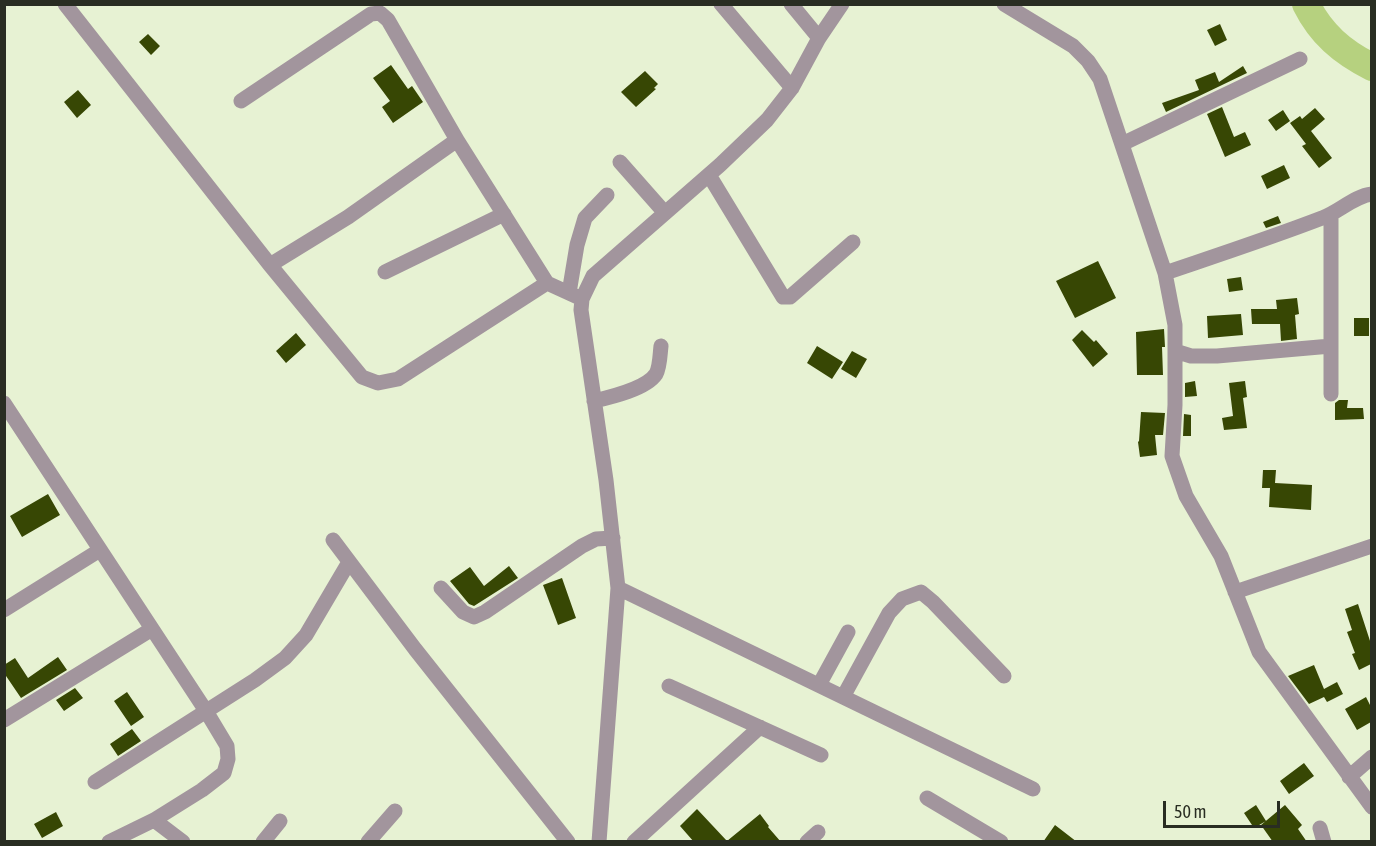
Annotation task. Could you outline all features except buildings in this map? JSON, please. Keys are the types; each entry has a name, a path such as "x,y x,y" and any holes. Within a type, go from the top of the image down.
{"street":[{"path":"65,4 270,265 362,376 378,383 398,379 547,283"},
{"path":"721,4 792,88"},
{"path":"791,4 819,38"},
{"path":"575,296 594,276 709,175 767,120 792,88 819,38 842,4"},
{"path":"1004,4 1073,46 1088,61 1100,80 1165,273 1175,325 1175,405 1172,456 1186,496 1221,556 1259,652 1371,807"},
{"path":"241,101 371,14 380,13 388,20 456,140 547,283 575,296"},
{"path":"1122,144 1300,59"},
{"path":"270,265 348,217 456,140"},
{"path":"620,162 665,213"},
{"path":"709,175 783,297 790,297 853,242"},
{"path":"1165,273 1275,236 1331,214 1371,194"},
{"path":"599,842 618,588 581,310 575,296 577,246 585,218 607,195"},
{"path":"385,272 504,214"},
{"path":"1331,214 1331,394"},
{"path":"594,401 618,395 648,382 657,373 661,346"},
{"path":"1175,351 1191,356 1217,356 1331,346"},
{"path":"4,403 227,746 228,759 224,773 202,790 154,820 110,842"},
{"path":"441,588 463,612 474,616 485,612 582,546 596,539 613,538"},
{"path":"333,540 415,649 568,842"},
{"path":"1235,592 1371,546"},
{"path":"4,610 100,550"},
{"path":"95,782 255,680 295,648 314,624 349,562"},
{"path":"618,588 1033,789"},
{"path":"843,697 889,614 902,599 921,592 1004,676"},
{"path":"4,720 152,629"},
{"path":"819,685 848,632"},
{"path":"669,686 821,755"},
{"path":"634,842 760,727"},
{"path":"1349,777 1371,757"},
{"path":"927,798 1001,842"},
{"path":"368,842 395,811"},
{"path":"154,820 183,842"},
{"path":"263,842 280,821"}],"waterway":[{"path":"1306,4 1318,24 1333,41 1372,67"}]}
